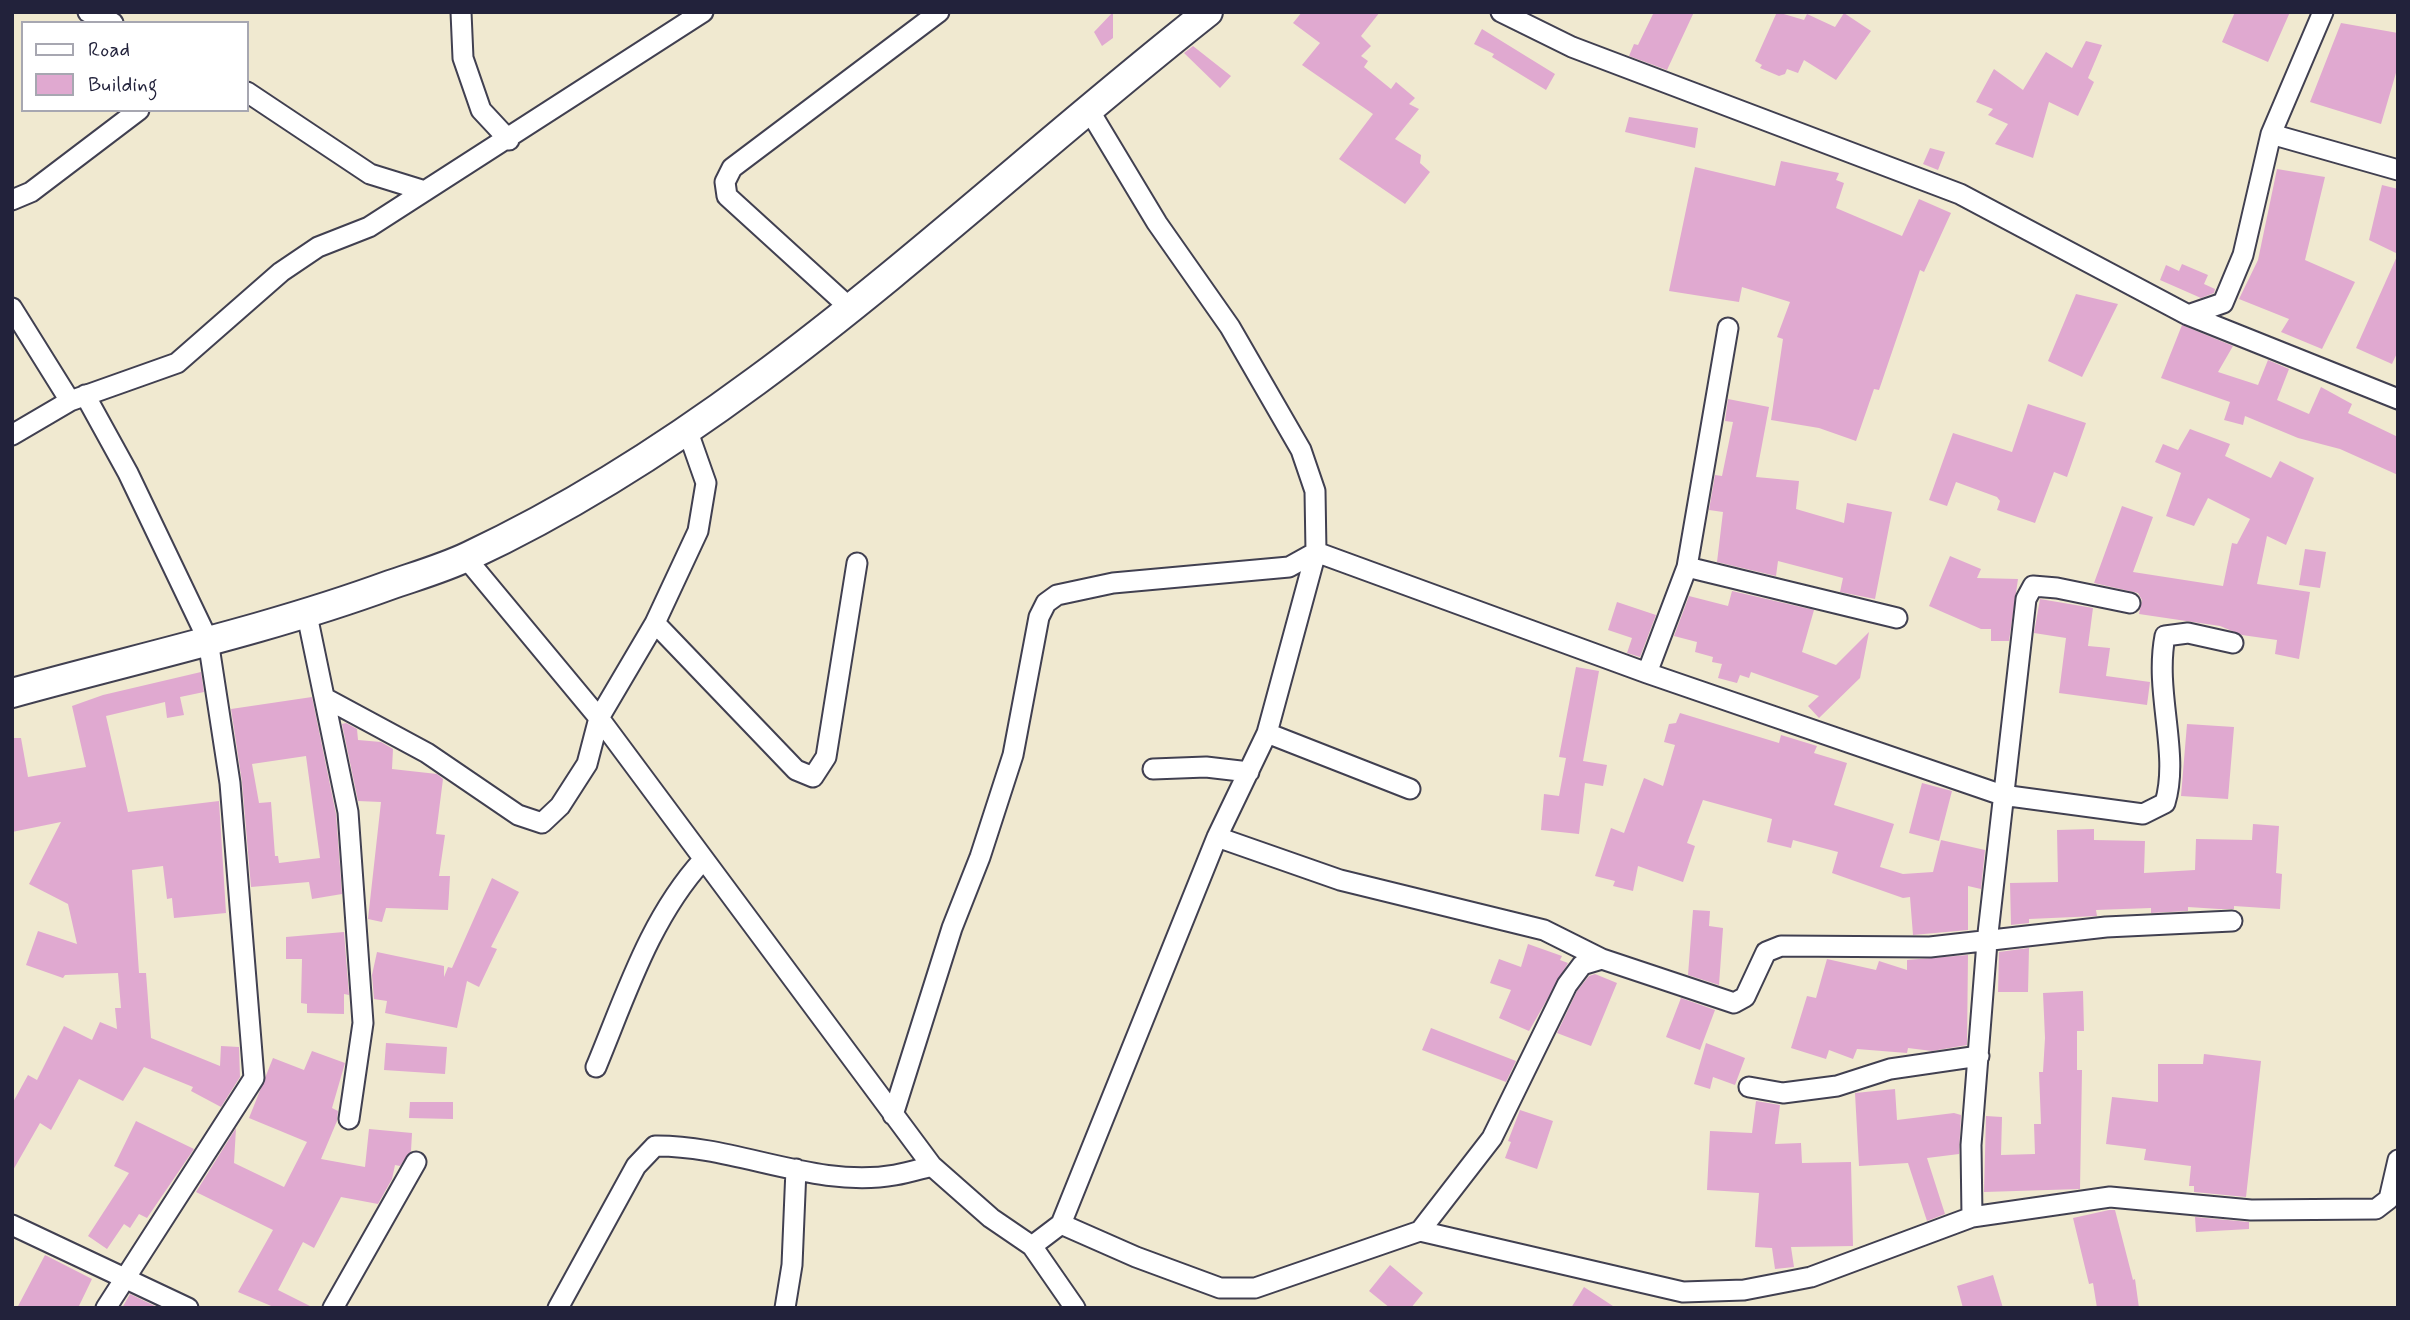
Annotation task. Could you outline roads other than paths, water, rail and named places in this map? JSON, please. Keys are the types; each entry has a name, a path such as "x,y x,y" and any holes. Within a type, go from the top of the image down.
{"street":[{"path":"88,12 108,21"},
{"path":"461,12 463,58 481,110 509,140"},
{"path":"12,435 77,398 177,363 281,272 318,247 369,227 509,140 662,36 703,12"},
{"path":"850,308 727,196 725,182 732,168 939,12"},
{"path":"1501,12 1572,47 1960,194 2188,315 2398,399"},
{"path":"2188,315 2223,303 2243,255 2271,134 2323,12"},
{"path":"12,693 307,615 466,558 575,503 688,432 850,308 1206,13"},
{"path":"248,93 370,174 425,191"},
{"path":"1032,1246 1061,1224 1217,837 1267,733 1316,552 1315,491 1301,450 1230,327 1157,223 1089,110"},
{"path":"12,200 32,192 136,112"},
{"path":"2271,134 2398,170"},
{"path":"12,308 128,473 208,640 230,783 254,1078 106,1308"},
{"path":"1647,673 1687,567 1728,328"},
{"path":"325,698 427,752 518,815 542,823 560,806 587,764 599,718 655,623 698,531 706,483 688,432"},
{"path":"893,1115 952,928 980,857 1013,755 1039,617 1046,603 1057,595 1113,583 1289,567 1316,552 1647,673 2002,796 2143,814 2165,803 2172,780 2163,709 2162,655 2165,636 2188,633 2233,643"},
{"path":"466,558 599,718 932,1166 991,1218 1032,1246 1076,1308"},
{"path":"655,623 796,769 813,777 826,757 857,563"},
{"path":"1687,567 1897,618"},
{"path":"1972,1217 1971,1145 1987,942 2026,599 2033,586 2057,588 2130,603"},
{"path":"307,615 348,812 363,1023 349,1119"},
{"path":"1267,733 1410,789"},
{"path":"1153,769 1206,767 1249,772"},
{"path":"1217,837 1340,880 1544,930 1602,959 1734,1003 1745,997 1754,971 1766,952 1781,946 1930,947 2106,927 2232,921"},
{"path":"596,1067 657,923 678,887 703,860"},
{"path":"1061,1224 1136,1257 1220,1288 1255,1288 1420,1231 1492,1138 1566,985 1582,965 1602,959"},
{"path":"1749,1087 1783,1093 1837,1086 1890,1069 1979,1055"},
{"path":"558,1308 636,1166 655,1146 684,1146 796,1169 848,1176 893,1176 932,1166"},
{"path":"1420,1231 1678,1300 1811,1277 1972,1217 2110,1197 2251,1210 2376,1209 2389,1199 2398,1160"},
{"path":"333,1308 416,1162"},
{"path":"785,1308 792,1265 796,1169"},
{"path":"12,1225 188,1308"}]}
